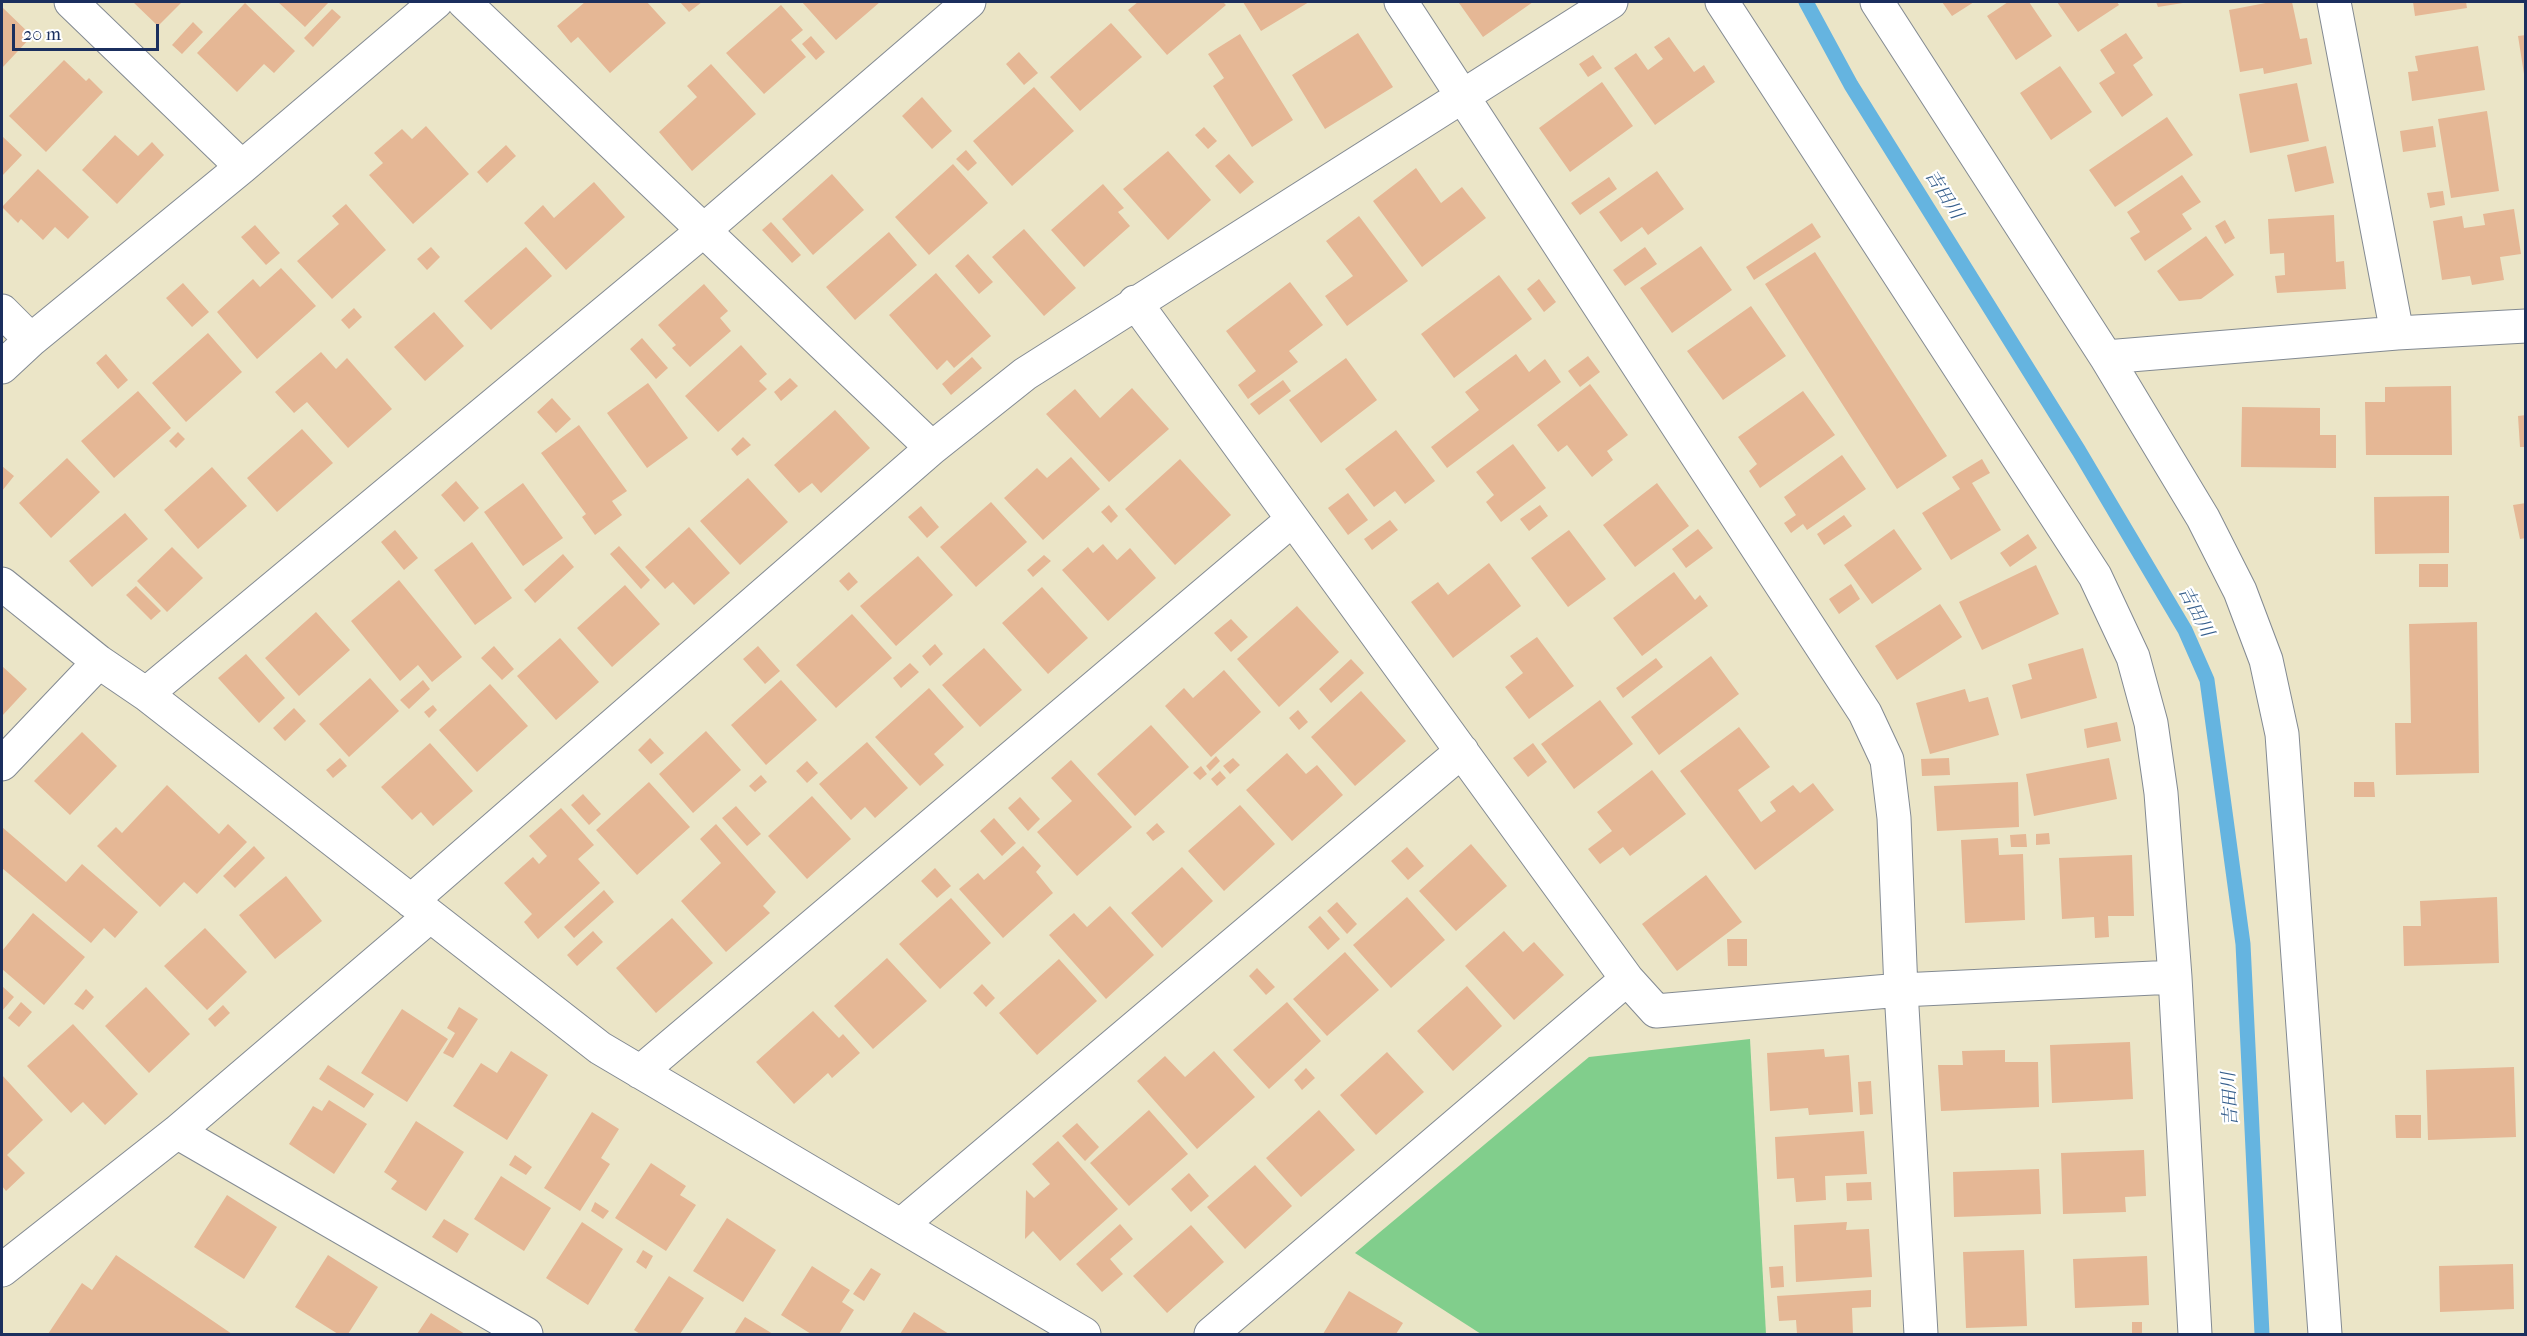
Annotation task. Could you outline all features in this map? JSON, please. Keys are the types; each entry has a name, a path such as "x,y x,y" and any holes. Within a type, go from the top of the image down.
{"street":[{"path":"70,2 242,167"},
{"path":"2,367 31,340 242,167 436,2"},
{"path":"464,2 932,448"},
{"path":"146,694 704,230 969,2"},
{"path":"1401,2 1865,713 1887,760 1894,818 1901,990 1921,1335"},
{"path":"2,1270 177,1132 421,908 932,448 1025,374 1461,95 1611,2"},
{"path":"1722,2 2095,576 2133,657 2151,723 2161,793 2175,977 2195,1335"},
{"path":"1877,2 2106,357 2203,518 2240,591 2268,671 2282,734 2325,1335"},
{"path":"2334,2 2397,333"},
{"path":"1135,302 1627,980 1656,1011 1901,990 2175,977"},
{"path":"2,311 31,340"},
{"path":"2106,357 2397,333 2526,326"},
{"path":"640,1072 1292,520"},
{"path":"2,584 99,662 146,694 600,1048 1084,1335"},
{"path":"2,764 99,662"},
{"path":"901,1225 1462,751"},
{"path":"1211,1335 1627,980"},
{"path":"177,1132 526,1335"}],"green space":[{"path":"1750,1039 1766,1334 1481,1334 1355,1253 1589,1057"}],"building":[{"path":"133,2 182,2 158,26"},
{"path":"278,2 329,2 305,27"},
{"path":"585,2 647,2 666,23 610,73 578,37 571,43 557,26"},
{"path":"680,2 702,2 689,12"},
{"path":"802,2 880,2 836,40"},
{"path":"1138,2 1223,2 1226,5 1167,55 1128,10"},
{"path":"1243,2 1309,2 1261,31"},
{"path":"1533,2 1483,37 1459,3"},
{"path":"1942,2 1974,2 1952,16"},
{"path":"2008,2 2029,2 2052,36 2016,60 1987,16"},
{"path":"2057,2 2117,2 2119,5 2078,32"},
{"path":"2156,2 2183,2 2183,3 2158,7"},
{"path":"2271,2 2292,2 2300,39 2307,38 2312,64 2264,74 2263,68 2240,72 2229,10"},
{"path":"2413,2 2466,2 2467,8 2415,16"},
{"path":"245,3 295,51 274,73 264,64 237,92 197,53"},
{"path":"781,5 803,30 791,40 806,57 764,94 726,53"},
{"path":"2,7 32,36 2,68"},
{"path":"332,9 341,17 313,47 304,38"},
{"path":"193,22 203,32 182,54 172,45"},
{"path":"1111,23 1142,57 1080,111 1050,77"},
{"path":"1358,33 1393,87 1325,129 1292,75"},
{"path":"2126,33 2143,58 2133,65 2153,95 2122,117 2099,83 2115,73 2100,50"},
{"path":"1240,34 1293,120 1252,147 1213,86 1224,78 1208,54"},
{"path":"2526,35 2526,74 2524,74 2518,36"},
{"path":"811,36 825,52 816,60 802,44"},
{"path":"1669,37 1694,72 1704,65 1715,82 1655,125 1614,68 1636,53 1648,70 1663,59 1654,47"},
{"path":"2478,46 2485,90 2412,101 2408,72 2418,71 2415,56"},
{"path":"1019,52 1038,73 1024,85 1006,64"},
{"path":"1593,55 1602,68 1588,77 1579,64"},
{"path":"64,60 86,81 89,78 103,92 46,152 9,116"},
{"path":"711,64 756,114 692,171 659,132 697,97 687,86"},
{"path":"2060,66 2092,112 2051,140 2020,93"},
{"path":"1602,82 1633,126 1570,172 1539,128"},
{"path":"2297,83 2309,141 2250,153 2239,94"},
{"path":"1034,87 1074,131 1012,186 973,141"},
{"path":"922,97 952,131 932,149 902,116"},
{"path":"2487,111 2499,191 2451,198 2438,119"},
{"path":"2167,117 2193,155 2115,207 2089,170"},
{"path":"426,126 469,174 413,224 369,175 383,163 374,153 402,129 412,139"},
{"path":"2433,126 2436,147 2403,152 2400,131"},
{"path":"1204,127 1217,141 1208,149 1195,135"},
{"path":"115,135 138,156 152,142 164,155 117,204 82,170"},
{"path":"2,136 22,155 2,176"},
{"path":"506,145 516,156 487,183 477,172"},
{"path":"2326,146 2334,183 2295,192 2287,155"},
{"path":"966,150 977,163 968,171 956,159"},
{"path":"1168,151 1211,200 1168,240 1123,189"},
{"path":"1229,154 1254,182 1240,194 1215,166"},
{"path":"953,164 988,203 929,255 895,217"},
{"path":"1416,168 1441,203 1462,187 1486,218 1422,267 1373,201"},
{"path":"38,169 89,217 68,239 55,227 43,240 21,219 18,223 2,207"},
{"path":"1657,171 1684,209 1648,235 1642,227 1621,242 1599,212"},
{"path":"832,174 864,210 813,255 782,219"},
{"path":"2182,175 2201,202 2182,214 2192,229 2145,261 2130,238 2140,232 2127,212"},
{"path":"1609,177 1617,189 1580,215 1571,203"},
{"path":"594,182 625,217 566,270 524,223 543,205 554,218"},
{"path":"1103,184 1124,208 1118,212 1130,226 1084,267 1051,230"},
{"path":"2443,191 2445,205 2430,208 2427,193"},
{"path":"346,204 386,250 332,299 297,261 339,224 332,216"},
{"path":"2514,209 2521,254 2500,257 2504,280 2472,285 2470,276 2442,280 2433,221 2462,216 2464,228 2485,225 2483,214"},
{"path":"2334,215 2336,262 2344,261 2346,289 2277,293 2275,276 2285,275 2284,253 2270,254 2268,219"},
{"path":"1359,216 1408,281 1347,326 1325,296 1353,276 1326,241"},
{"path":"2225,220 2235,238 2225,244 2215,226"},
{"path":"771,222 801,255 792,263 762,230"},
{"path":"1812,223 1821,237 1754,280 1746,267"},
{"path":"255,225 280,253 266,265 241,237"},
{"path":"1024,229 1076,288 1044,316 992,257"},
{"path":"889,232 917,265 855,320 826,287"},
{"path":"2206,236 2234,275 2201,299 2179,301 2157,271"},
{"path":"1701,246 1732,290 1672,333 1640,288"},
{"path":"431,247 440,257 427,270 417,259"},
{"path":"526,247 552,276 491,330 464,301"},
{"path":"1645,247 1657,264 1625,286 1613,270"},
{"path":"1815,252 1947,456 1897,489 1765,284"},
{"path":"968,254 993,282 979,294 955,266"},
{"path":"281,268 316,306 257,359 217,312 253,279 260,287"},
{"path":"936,273 991,336 954,368 947,360 937,370 889,315"},
{"path":"1499,275 1532,319 1454,378 1421,334"},
{"path":"1539,279 1556,302 1544,312 1527,289"},
{"path":"1290,282 1323,325 1289,351 1298,362 1248,399 1238,385 1256,371 1226,331"},
{"path":"183,283 209,312 192,327 166,298"},
{"path":"704,284 728,311 720,318 731,331 690,367 672,348 676,345 658,325"},
{"path":"1751,306 1786,356 1723,400 1687,351"},
{"path":"354,308 362,317 349,329 341,320"},
{"path":"434,312 464,346 425,381 394,347"},
{"path":"208,333 242,372 186,422 152,383"},
{"path":"642,338 668,368 656,379 630,349"},
{"path":"741,345 767,374 759,381 767,389 718,432 685,396"},
{"path":"321,352 336,369 347,358 392,409 348,448 307,402 294,413 275,392"},
{"path":"106,354 128,380 118,389 96,363"},
{"path":"1516,354 1529,372 1545,359 1561,382 1447,468 1431,447 1479,410 1465,392"},
{"path":"1588,356 1600,372 1580,387 1568,371"},
{"path":"972,357 982,368 951,395 942,384"},
{"path":"1346,358 1377,400 1321,443 1289,400"},
{"path":"790,378 798,386 781,401 774,392"},
{"path":"1283,380 1291,391 1259,415 1250,404"},
{"path":"648,383 688,438 647,468 607,413"},
{"path":"1590,384 1628,435 1607,451 1613,460 1592,477 1567,445 1558,452 1537,425"},
{"path":"2451,386 2452,455 2366,455 2365,402 2385,402 2385,387"},
{"path":"1132,388 1169,429 1109,482 1046,414 1075,389 1100,418"},
{"path":"138,391 171,428 114,478 81,441"},
{"path":"1803,391 1835,435 1760,488 1749,471 1757,464 1738,437"},
{"path":"552,398 571,419 556,433 537,412"},
{"path":"2242,407 2320,408 2320,435 2336,435 2336,468 2241,467"},
{"path":"835,410 870,448 821,493 812,483 799,493 774,465"},
{"path":"2526,415 2526,447 2520,447 2518,416"},
{"path":"579,425 627,491 612,501 622,515 595,535 582,517 586,514 541,453"},
{"path":"302,429 333,463 277,512 247,478"},
{"path":"1396,430 1435,481 1405,504 1395,491 1374,507 1345,469"},
{"path":"178,432 185,439 176,448 169,441"},
{"path":"743,437 751,445 737,456 731,449"},
{"path":"1513,444 1546,488 1501,522 1486,502 1494,495 1476,472"},
{"path":"1842,455 1866,489 1807,530 1803,524 1791,533 1784,523 1796,515 1784,497"},
{"path":"1071,457 1100,489 1043,540 1004,498 1037,468 1047,478"},
{"path":"67,458 100,492 51,538 19,503"},
{"path":"1180,459 1231,515 1175,565 1125,509"},
{"path":"1982,459 1990,473 1972,483 2001,530 1951,560 1922,513 1960,489 1952,477"},
{"path":"2,466 14,476 2,491"},
{"path":"212,467 247,506 198,549 164,510"},
{"path":"748,478 788,522 740,565 700,521"},
{"path":"456,481 479,508 464,522 441,495"},
{"path":"523,483 563,538 523,566 484,512"},
{"path":"1657,483 1689,526 1635,567 1603,525"},
{"path":"1348,493 1368,520 1348,535 1328,508"},
{"path":"2449,496 2449,553 2375,554 2374,497"},
{"path":"991,502 1027,542 976,587 940,547"},
{"path":"2526,503 2526,538 2520,539 2513,505"},
{"path":"1109,505 1118,516 1111,523 1101,512"},
{"path":"1540,505 1548,516 1529,531 1520,519"},
{"path":"921,506 939,527 927,538 908,517"},
{"path":"125,513 148,539 92,587 69,561"},
{"path":"1844,515 1852,526 1824,545 1817,534"},
{"path":"1390,520 1398,530 1372,550 1364,539"},
{"path":"689,527 730,573 694,605 673,582 665,589 645,567"},
{"path":"1698,529 1713,548 1686,568 1672,549"},
{"path":"1894,529 1922,569 1872,604 1844,565"},
{"path":"395,530 418,558 404,570 381,542"},
{"path":"1569,530 1606,579 1568,607 1531,558"},
{"path":"2028,534 2037,548 2010,567 2000,553"},
{"path":"472,542 512,598 475,625 434,570"},
{"path":"1103,544 1117,560 1130,548 1156,578 1108,621 1062,570 1088,547 1093,553"},
{"path":"619,546 650,580 641,589 610,554"},
{"path":"172,547 203,578 167,612 137,581"},
{"path":"563,554 574,567 535,603 524,590"},
{"path":"1044,555 1051,561 1033,577 1027,570"},
{"path":"918,556 953,595 896,646 860,606"},
{"path":"1489,563 1521,606 1453,658 1411,602 1438,582 1448,595"},
{"path":"2419,564 2448,564 2448,587 2419,587"},
{"path":"2036,565 2059,614 1982,650 1959,602"},
{"path":"849,572 858,582 848,591 839,581"},
{"path":"1674,572 1695,600 1700,595 1708,606 1642,656 1613,618"},
{"path":"399,580 462,657 432,682 418,665 400,681 351,621"},
{"path":"1851,584 1860,599 1839,614 1829,599"},
{"path":"625,585 660,624 612,667 577,628"},
{"path":"136,586 161,611 151,620 126,595"},
{"path":"1042,587 1088,638 1048,674 1002,623"},
{"path":"1940,604 1962,637 1897,680 1875,646"},
{"path":"1297,606 1339,652 1279,707 1237,659"},
{"path":"316,612 350,650 299,696 265,658"},
{"path":"852,614 892,658 836,708 796,665"},
{"path":"1231,619 1248,637 1231,652 1214,633"},
{"path":"2477,622 2479,773 2396,775 2395,723 2411,723 2409,624"},
{"path":"1537,637 1574,686 1529,719 1505,687 1523,673 1510,656"},
{"path":"560,638 599,682 556,720 517,676"},
{"path":"935,644 943,654 930,666 922,656"},
{"path":"494,646 514,669 502,680 481,658"},
{"path":"758,646 780,671 765,684 743,659"},
{"path":"984,648 1022,690 980,727 942,685"},
{"path":"2083,648 2097,698 2021,719 2012,685 2032,679 2028,664"},
{"path":"246,654 285,698 259,723 218,678"},
{"path":"1711,656 1739,694 1659,755 1631,717"},
{"path":"1656,658 1663,667 1623,698 1616,688"},
{"path":"1351,659 1364,673 1331,703 1319,689"},
{"path":"910,663 919,672 901,688 893,678"},
{"path":"2,666 27,689 2,716"},
{"path":"1224,670 1261,712 1211,757 1165,706 1184,688 1193,698"},
{"path":"370,678 399,711 349,757 319,724"},
{"path":"423,680 430,689 409,709 400,700"},
{"path":"781,680 817,720 766,765 731,725"},
{"path":"490,684 528,726 477,772 439,730"},
{"path":"929,688 964,727 934,754 944,765 920,786 875,737"},
{"path":"1965,689 1969,702 1988,697 1999,735 1930,754 1916,703"},
{"path":"1361,691 1406,741 1355,786 1311,737"},
{"path":"1600,700 1633,744 1574,789 1541,744"},
{"path":"433,705 437,710 429,718 424,712"},
{"path":"294,708 306,721 285,741 273,728"},
{"path":"1298,710 1308,722 1299,730 1289,718"},
{"path":"2117,722 2121,741 2087,748 2084,729"},
{"path":"1151,725 1189,767 1135,816 1097,774"},
{"path":"1739,727 1770,767 1738,790 1761,822 1776,811 1770,802 1793,785 1800,793 1813,783 1834,810 1755,870 1680,771"},
{"path":"706,731 741,770 693,813 659,774"},
{"path":"82,732 117,766 70,815 34,781"},
{"path":"650,738 664,753 651,764 638,750"},
{"path":"867,742 908,788 875,818 865,807 851,820 819,784"},
{"path":"430,743 473,791 433,826 421,812 412,820 381,787"},
{"path":"1533,743 1547,762 1528,777 1513,758"},
{"path":"1287,753 1306,774 1317,765 1343,795 1292,841 1246,790"},
{"path":"1216,756 1220,761 1210,771 1206,766"},
{"path":"340,758 347,766 333,778 326,770"},
{"path":"1233,758 1240,765 1230,774 1223,766"},
{"path":"1949,758 1950,775 1922,776 1921,759"},
{"path":"2109,758 2117,799 2034,816 2026,774"},
{"path":"1071,760 1132,827 1077,876 1037,832 1072,801 1051,778"},
{"path":"807,761 818,773 807,783 796,771"},
{"path":"1201,766 1207,774 1200,780 1193,773"},
{"path":"1652,770 1686,814 1630,856 1623,847 1600,864 1588,849 1612,831 1597,812"},
{"path":"1220,771 1226,778 1217,786 1211,779"},
{"path":"761,775 767,782 755,792 749,786"},
{"path":"649,782 690,827 637,875 596,830"},
{"path":"2018,782 2019,827 1937,831 1934,786"},
{"path":"2354,782 2374,782 2375,797 2354,797"},
{"path":"167,785 219,834 228,824 247,842 197,894 184,882 160,907 97,846 116,827 122,833"},
{"path":"583,794 601,814 589,825 571,805"},
{"path":"812,796 851,839 807,879 768,836"},
{"path":"1020,797 1040,819 1028,831 1008,808"},
{"path":"1240,805 1275,844 1224,891 1188,851"},
{"path":"736,806 761,834 747,846 722,818"},
{"path":"561,808 594,845 578,859 600,883 538,939 524,922 532,914 504,883 533,857 539,864 547,856 529,836"},
{"path":"994,818 1016,843 1002,856 980,831"},
{"path":"1157,823 1165,832 1153,841 1146,833"},
{"path":"716,824 776,892 763,906 770,913 726,952 681,901 721,863 700,839"},
{"path":"2,827 66,882 82,864 138,912 115,938 104,928 91,943 2,868"},
{"path":"2049,833 2050,844 2036,845 2036,834"},
{"path":"2026,834 2027,847 2011,847 2010,835"},
{"path":"1998,838 1999,855 2023,854 2025,920 1965,923 1961,840"},
{"path":"1471,844 1507,886 1456,931 1419,891"},
{"path":"254,846 265,858 235,888 223,876"},
{"path":"1023,846 1041,866 1036,872 1053,893 1003,938 959,889 978,873 984,880"},
{"path":"1407,847 1424,866 1408,880 1391,861"},
{"path":"2132,855 2134,916 2108,916 2109,937 2095,938 2094,917 2062,919 2059,858"},
{"path":"1182,867 1213,901 1162,948 1131,913"},
{"path":"935,868 951,886 937,898 921,881"},
{"path":"1706,875 1742,922 1677,971 1642,924"},
{"path":"286,876 322,921 275,959 239,915"},
{"path":"604,890 614,902 574,938 564,927"},
{"path":"1407,897 1445,940 1391,988 1353,945"},
{"path":"2497,897 2499,963 2404,966 2403,926 2421,926 2420,901"},
{"path":"951,898 991,943 940,989 899,944"},
{"path":"1337,902 1357,924 1347,934 1327,911"},
{"path":"1110,906 1154,955 1106,999 1049,935 1074,913 1087,927"},
{"path":"33,913 85,957 44,1005 2,969 2,951"},
{"path":"1320,916 1340,939 1328,950 1308,927"},
{"path":"672,918 713,963 656,1013 616,968"},
{"path":"205,928 247,972 207,1010 164,966"},
{"path":"593,931 603,942 577,966 567,955"},
{"path":"1504,931 1523,952 1534,942 1564,975 1514,1020 1465,966"},
{"path":"1727,939 1747,939 1747,966 1728,966"},
{"path":"1345,952 1379,990 1327,1036 1293,999"},
{"path":"887,958 927,1001 873,1049 834,1006"},
{"path":"1059,959 1097,1001 1037,1055 999,1013"},
{"path":"1257,968 1275,987 1266,995 1249,976"},
{"path":"982,984 995,998 986,1007 973,993"},
{"path":"2,986 14,997 2,1011"},
{"path":"1467,986 1502,1026 1453,1071 1417,1031"},
{"path":"146,987 190,1034 149,1073 105,1026"},
{"path":"86,989 94,997 83,1010 74,1004"},
{"path":"21,1002 32,1012 19,1027 8,1018"},
{"path":"1287,1002 1321,1041 1269,1089 1233,1050"},
{"path":"223,1005 230,1013 215,1027 208,1019"},
{"path":"459,1007 478,1019 453,1058 443,1053 455,1033 447,1028"},
{"path":"402,1009 448,1039 407,1102 361,1073"},
{"path":"813,1011 839,1038 843,1034 860,1053 832,1078 828,1073 794,1104 756,1062"},
{"path":"73,1024 138,1094 105,1125 83,1102 71,1113 27,1066"},
{"path":"2130,1042 2133,1099 2052,1103 2050,1045"},
{"path":"1824,1049 1825,1057 1849,1055 1853,1112 1809,1115 1808,1108 1770,1111 1767,1053"},
{"path":"2005,1050 2005,1062 2038,1062 2039,1107 1941,1111 1938,1065 1963,1065 1962,1051"},
{"path":"511,1051 548,1075 507,1140 453,1106 481,1063 497,1073"},
{"path":"1214,1051 1255,1097 1197,1149 1137,1081 1165,1056 1185,1077"},
{"path":"1387,1052 1424,1092 1376,1135 1340,1095"},
{"path":"328,1065 374,1094 364,1108 319,1079"},
{"path":"2514,1067 2516,1137 2428,1140 2426,1070"},
{"path":"1306,1068 1315,1078 1302,1090 1294,1080"},
{"path":"2,1075 43,1120 7,1155 25,1173 6,1191 2,1186"},
{"path":"1871,1081 1873,1114 1860,1115 1858,1082"},
{"path":"329,1100 367,1124 334,1174 289,1144 313,1106 322,1111"},
{"path":"1149,1110 1188,1154 1129,1206 1090,1163"},
{"path":"1319,1110 1355,1150 1301,1197 1266,1158"},
{"path":"592,1112 619,1129 601,1158 610,1164 580,1211 544,1188"},
{"path":"2395,1115 2421,1115 2421,1138 2396,1138"},
{"path":"416,1121 464,1152 426,1211 391,1189 397,1181 384,1172"},
{"path":"1077,1123 1099,1147 1085,1161 1062,1136"},
{"path":"1864,1131 1867,1174 1825,1176 1826,1200 1796,1202 1794,1178 1777,1179 1775,1137"},
{"path":"1058,1141 1118,1209 1060,1261 1033,1231 1025,1239 1026,1190 1034,1198 1050,1184 1032,1164"},
{"path":"2144,1150 2146,1196 2125,1197 2126,1212 2063,1214 2061,1153"},
{"path":"515,1155 532,1167 526,1175 509,1165"},
{"path":"651,1163 686,1186 680,1195 696,1205 666,1251 615,1218"},
{"path":"1255,1165 1292,1206 1245,1249 1207,1207"},
{"path":"2039,1169 2041,1214 1954,1217 1953,1172"},
{"path":"1189,1173 1209,1196 1191,1212 1171,1189"},
{"path":"501,1176 551,1208 524,1251 474,1219"},
{"path":"1871,1182 1872,1200 1847,1201 1846,1183"},
{"path":"227,1195 277,1227 244,1279 194,1247"},
{"path":"595,1202 609,1211 603,1219 591,1211"},
{"path":"727,1218 776,1250 743,1302 693,1271"},
{"path":"444,1219 469,1234 457,1253 432,1237"},
{"path":"582,1222 623,1249 588,1305 546,1278"},
{"path":"1847,1222 1846,1230 1869,1229 1872,1277 1796,1282 1794,1225"},
{"path":"1120,1224 1133,1239 1110,1259 1123,1274 1102,1292 1076,1264"},
{"path":"1191,1225 1224,1262 1167,1313 1133,1276"},
{"path":"643,1250 653,1256 646,1269 636,1262"},
{"path":"2024,1250 2027,1326 1966,1328 1963,1252"},
{"path":"116,1255 232,1334 48,1334 82,1283 92,1290"},
{"path":"328,1255 378,1287 348,1334 338,1334 295,1307"},
{"path":"2147,1256 2149,1305 2075,1308 2073,1259"},
{"path":"2513,1264 2514,1309 2440,1312 2439,1266"},
{"path":"812,1266 850,1290 842,1302 854,1310 839,1334 811,1334 781,1315"},
{"path":"1783,1266 1784,1287 1771,1288 1769,1267"},
{"path":"871,1268 881,1274 864,1301 853,1294"},
{"path":"669,1276 704,1298 680,1334 640,1334 634,1330"},
{"path":"1871,1290 1871,1307 1852,1308 1853,1334 1797,1334 1796,1320 1779,1321 1777,1296"},
{"path":"1349,1291 1403,1323 1396,1334 1323,1334"},
{"path":"914,1312 949,1334 900,1334"},
{"path":"431,1313 465,1334 417,1334"},
{"path":"745,1317 773,1334 734,1334"},
{"path":"2132,1322 2142,1322 2142,1334 2132,1334"}],"waterway":[{"name":"吉田川","path":"1806,2 1851,85 2079,451 2185,630 2207,680 2243,944 2262,1334"}]}
